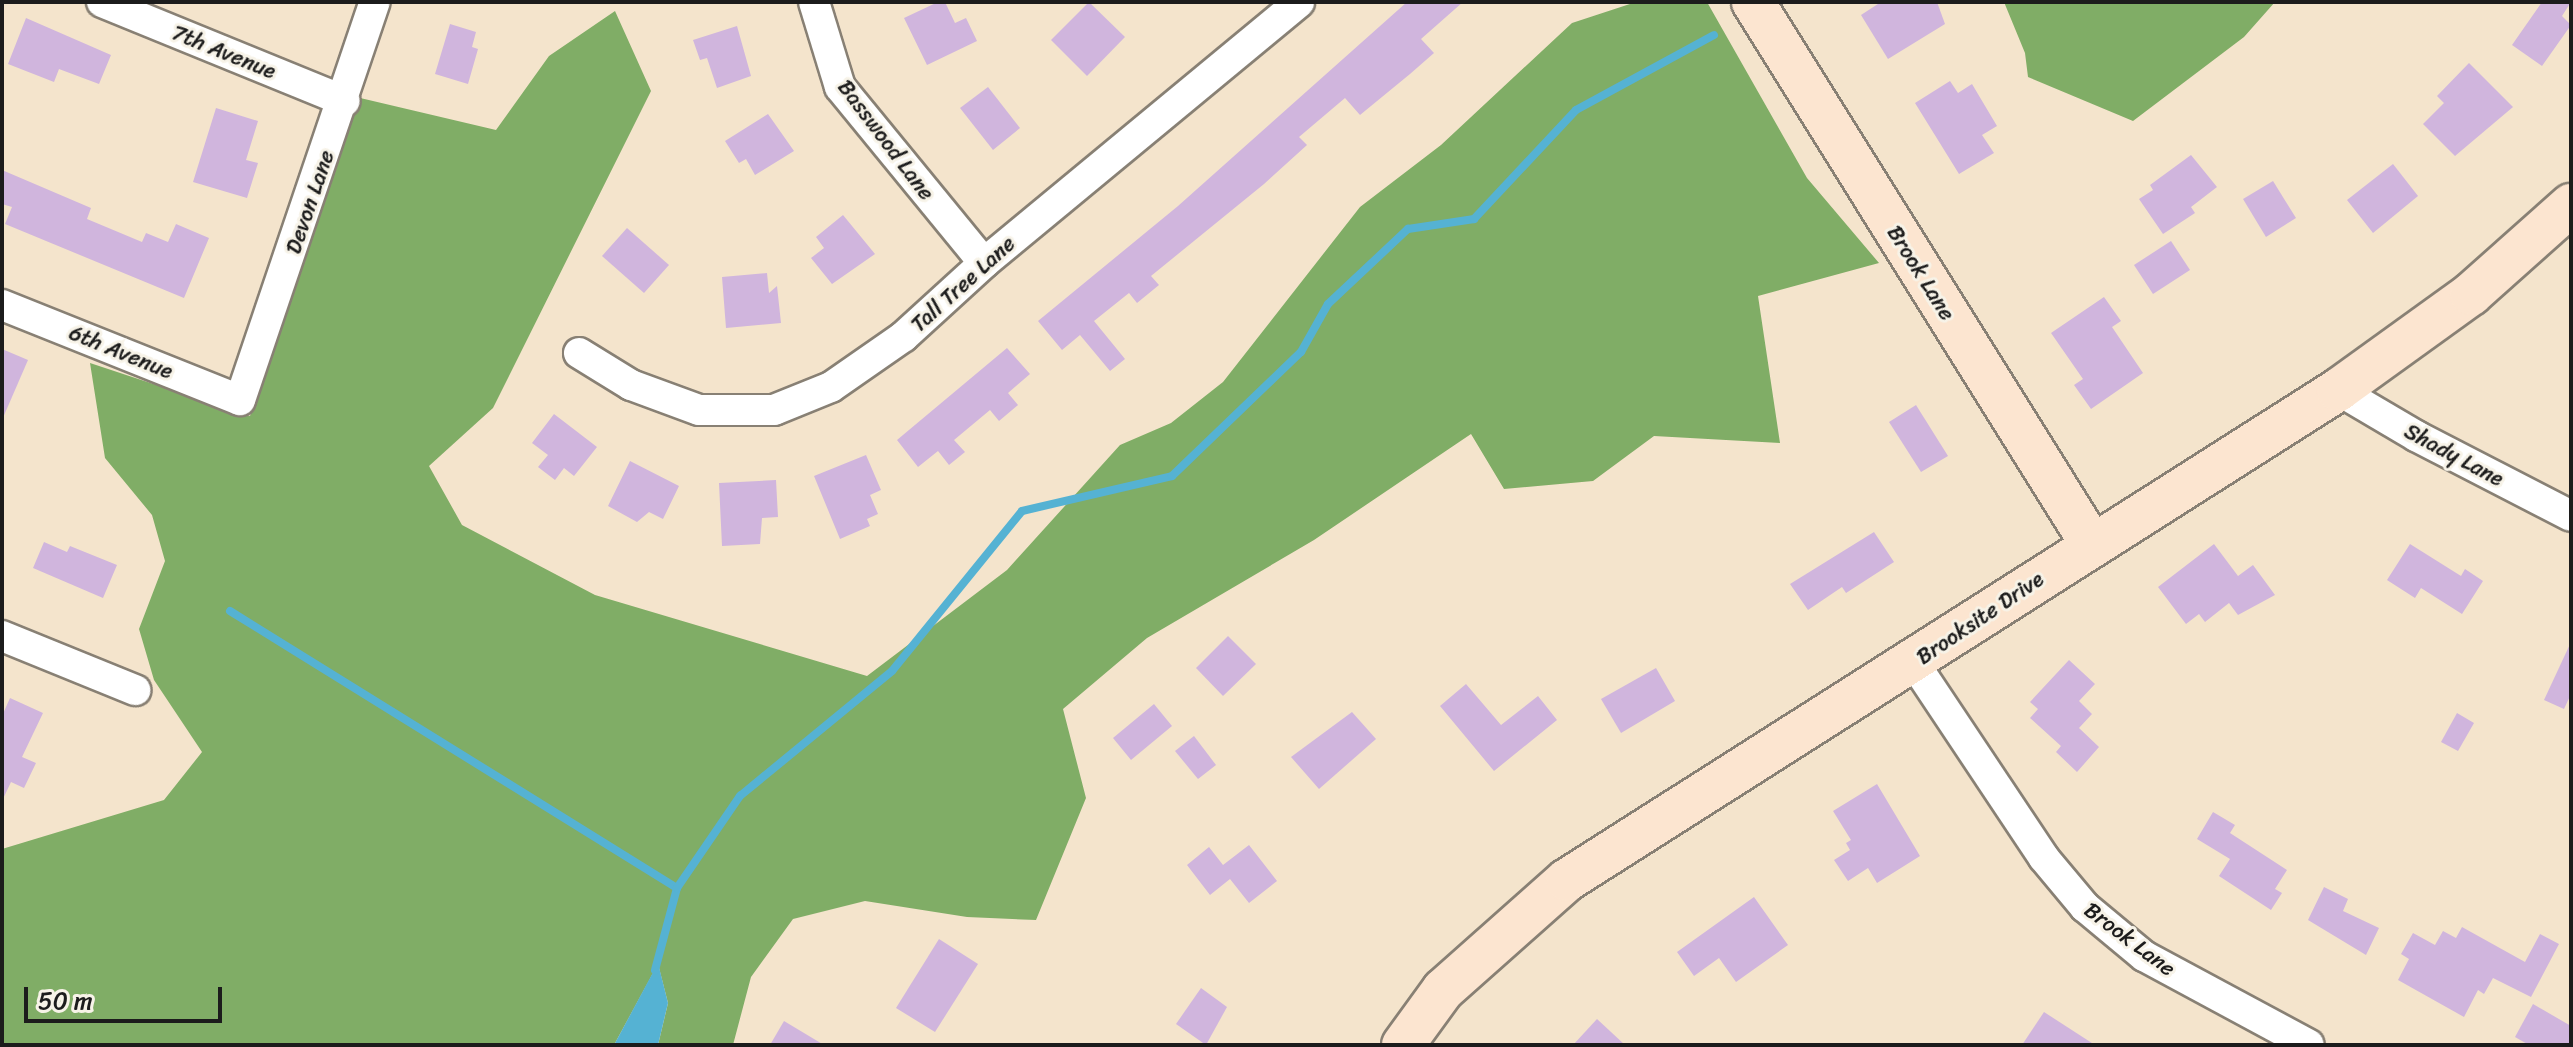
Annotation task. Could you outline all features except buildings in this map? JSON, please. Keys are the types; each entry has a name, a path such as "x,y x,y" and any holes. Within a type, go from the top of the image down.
{"street":[{"name":"7th Avenue","path":"102,2 345,101"},
{"name":"Devon Lane","path":"240,400 345,101 375,2"},
{"name":"Basswood Lane","path":"814,2 840,87 984,263"},
{"name":"Tall Tree Lane","path":"579,353 631,385 699,410 774,410 831,387 903,337 984,263 1299,2"},
{"name":"Brook Lane","path":"1753,2 2091,543"},
{"name":"Brooksite Drive","path":"1403,1045 1443,990 1567,880 1797,730 1914,663 2091,543 2338,390 2471,294 2571,205"},
{"name":"6th Avenue","path":"2,305 240,400"},
{"name":"Shady Lane","path":"2338,390 2416,436 2571,516"},
{"path":"2,636 135,690"},
{"name":"Brook Lane","path":"1914,663 2044,858 2085,907 2144,956 2309,1045"}],"green space":[{"path":"1636,2 1707,2 1807,178 1879,263 1758,296 1780,443 1654,436 1593,481 1504,489 1471,434 1314,540 1147,638 1063,709 1086,798 1036,920 967,917 865,901 793,919 751,977 733,1045 658,1045 668,1003 658,964 614,1045 2,1045 2,849 164,800 202,752 154,680 139,629 165,561 152,515 105,458 90,363 250,416 356,97 496,130 549,56 615,11 651,91 493,408 429,466 462,525 595,595 867,676 1007,570 1120,445 1171,423 1223,382 1360,207 1441,145 1572,23"},
{"path":"2004,2 2275,2 2244,37 2133,121 2028,77 2025,53"}],"water":[{"path":"658,963 668,1003 658,1045 614,1045"}],"waterway":[{"path":"677,888 740,796 892,671 1022,511 1172,476 1301,352 1328,304 1408,229 1474,219 1576,110 1714,35"},
{"path":"230,611 677,888 655,970"}]}
